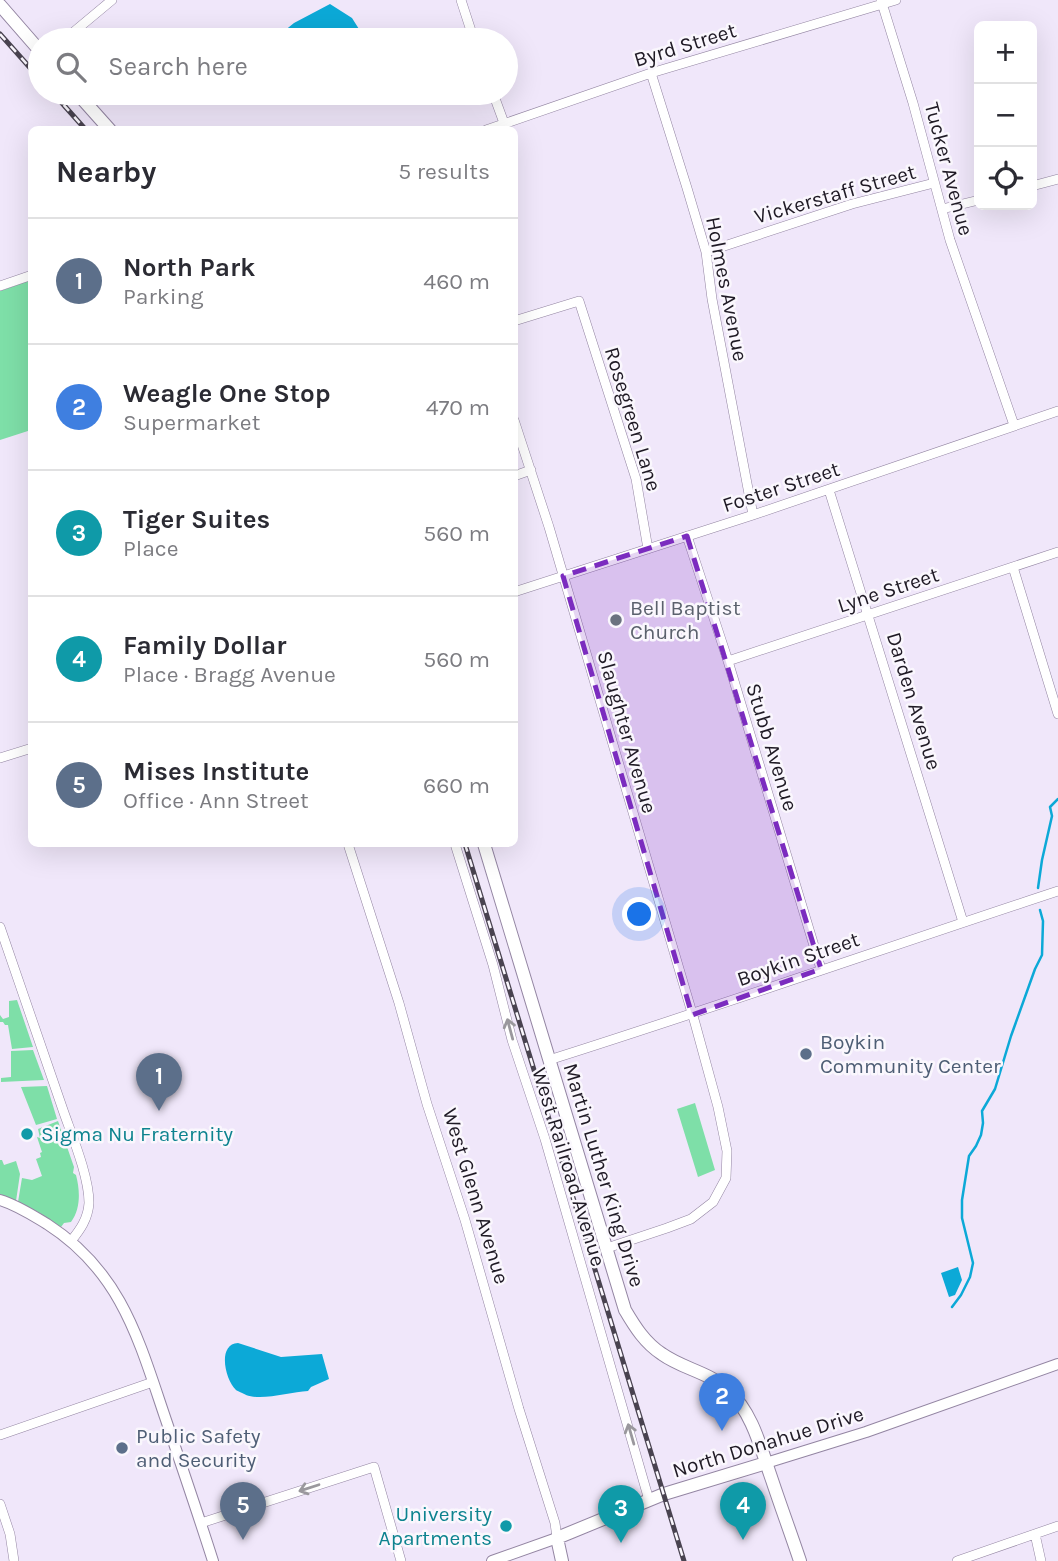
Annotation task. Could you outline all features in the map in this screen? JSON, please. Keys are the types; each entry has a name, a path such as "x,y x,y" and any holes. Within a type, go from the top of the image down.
{"main road":[{"path":"0,5 28,37"},
{"path":"88,105 106,126"},
{"name":"Martin Luther King Drive","path":"485,847 625,1310 650,1345 664,1356 714,1379 737,1398 751,1423 800,1561"},
{"name":"North Donahue Drive","path":"556,1538 649,1500 766,1462"},
{"name":"West Glenn Avenue","path":"556,1538 562,1561"}],"street":[{"path":"78,28 112,0"},
{"path":"461,0 470,28"},
{"name":"Byrd Street","path":"496,126 651,73 896,0"},
{"name":"Tucker Avenue","path":"882,2 950,240 1014,425"},
{"name":"Holmes Avenue","path":"651,73 706,252 712,299 753,515"},
{"path":"497,105 504,123"},
{"path":"1037,185 1058,179"},
{"name":"Vickerstaff Street","path":"706,252 801,219 934,183"},
{"path":"942,209 974,201"},
{"path":"0,286 28,276"},
{"name":"Rosegreen Lane","path":"518,320 579,301 636,479 648,549"},
{"name":"Foster Street","path":"518,591 753,515 1058,411"},
{"name":"Slaughter Avenue","path":"518,432 692,1015 727,1151 726,1178 713,1202 691,1219 607,1248"},
{"path":"518,475 531,470"},
{"name":"Darden Avenue","path":"829,489 963,922"},
{"name":"Stubb Avenue","path":"687,536 728,661 821,969"},
{"name":"Lyne Street","path":"728,661 1058,552"},
{"path":"1013,567 1058,714"},
{"path":"0,758 28,749"},
{"name":"West Glenn Avenue","path":"349,847 468,1230 519,1409 555,1522 556,1538"},
{"name":"West Railroad Avenue","path":"456,847 493,964 512,1040 545,1139 649,1500"},
{"name":"Boykin Street","path":"549,1060 692,1015 821,969 1058,891"},
{"path":"0,927 75,1143 86,1184 88,1212 80,1230 71,1241"},
{"path":"0,1200 37,1218 71,1241 100,1272 118,1297 129,1317 153,1382 213,1561"},
{"name":"North Donahue Drive","path":"766,1462 866,1433 1058,1364"},
{"path":"0,1435 153,1382"},
{"path":"201,1523 374,1467 401,1561"},
{"path":"0,1504 15,1561"},
{"path":"957,1561 1058,1526"},
{"path":"1035,1534 1041,1561"},
{"name":"North Donahue Drive","path":"492,1561 556,1538"}],"highlighted area":[{"path":"687,536 821,969 692,1015 563,576"}],"green space":[{"path":"28,281 28,431 0,440 0,291"},
{"path":"17,1000 33,1047 12,1049 8,1025 0,1022 0,1015 3,1019 9,1017 9,1001"},
{"path":"33,1050 44,1080 1,1082 1,1078 11,1077 11,1051"},
{"path":"47,1086 57,1119 36,1125 21,1087"},
{"path":"695,1103 715,1170 698,1177 677,1109"},
{"path":"58,1121 74,1167 73,1173 76,1175 79,1193 74,1217 71,1222 64,1223 61,1227 18,1202 22,1178 32,1180 42,1176 36,1159 41,1157 42,1152 37,1137 40,1138 38,1129"},
{"path":"0,1160 4,1165 16,1161 20,1174 16,1201 0,1194"}],"water":[{"path":"330,4 352,18 358,28 288,28"},
{"path":"958,1267 962,1280 955,1295 949,1297 941,1273"},
{"path":"238,1343 281,1357 322,1354 329,1379 308,1391 268,1397 246,1395 236,1390 226,1371 227,1349"}],"waterway":[{"path":"1038,888 1052,816 1050,807 1058,799"},
{"path":"952,1307 970,1277 973,1263 962,1218 969,1156 981,1135 982,1111 995,1089 1011,1036 1042,955 1043,921 1040,910"}],"railway":[{"path":"0,34 28,66"},
{"path":"64,105 82,126"},
{"path":"466,847 684,1561"}],"place":[{"name":"Bell Baptist Church","path":"616,620"},
{"name":"Boykin Community Center","path":"806,1054"},
{"name":"North Park","path":"159,1111"},
{"name":"Sigma Nu Fraternity","path":"27,1134"},
{"name":"Weagle One Stop","path":"722,1431"},
{"name":"Public Safety and Security","path":"122,1448"},
{"name":"University Apartments","path":"506,1526"},
{"name":"Mises Institute","path":"243,1540"},
{"name":"Family Dollar","path":"743,1540"},
{"name":"Tiger Suites","path":"621,1543"}]}
